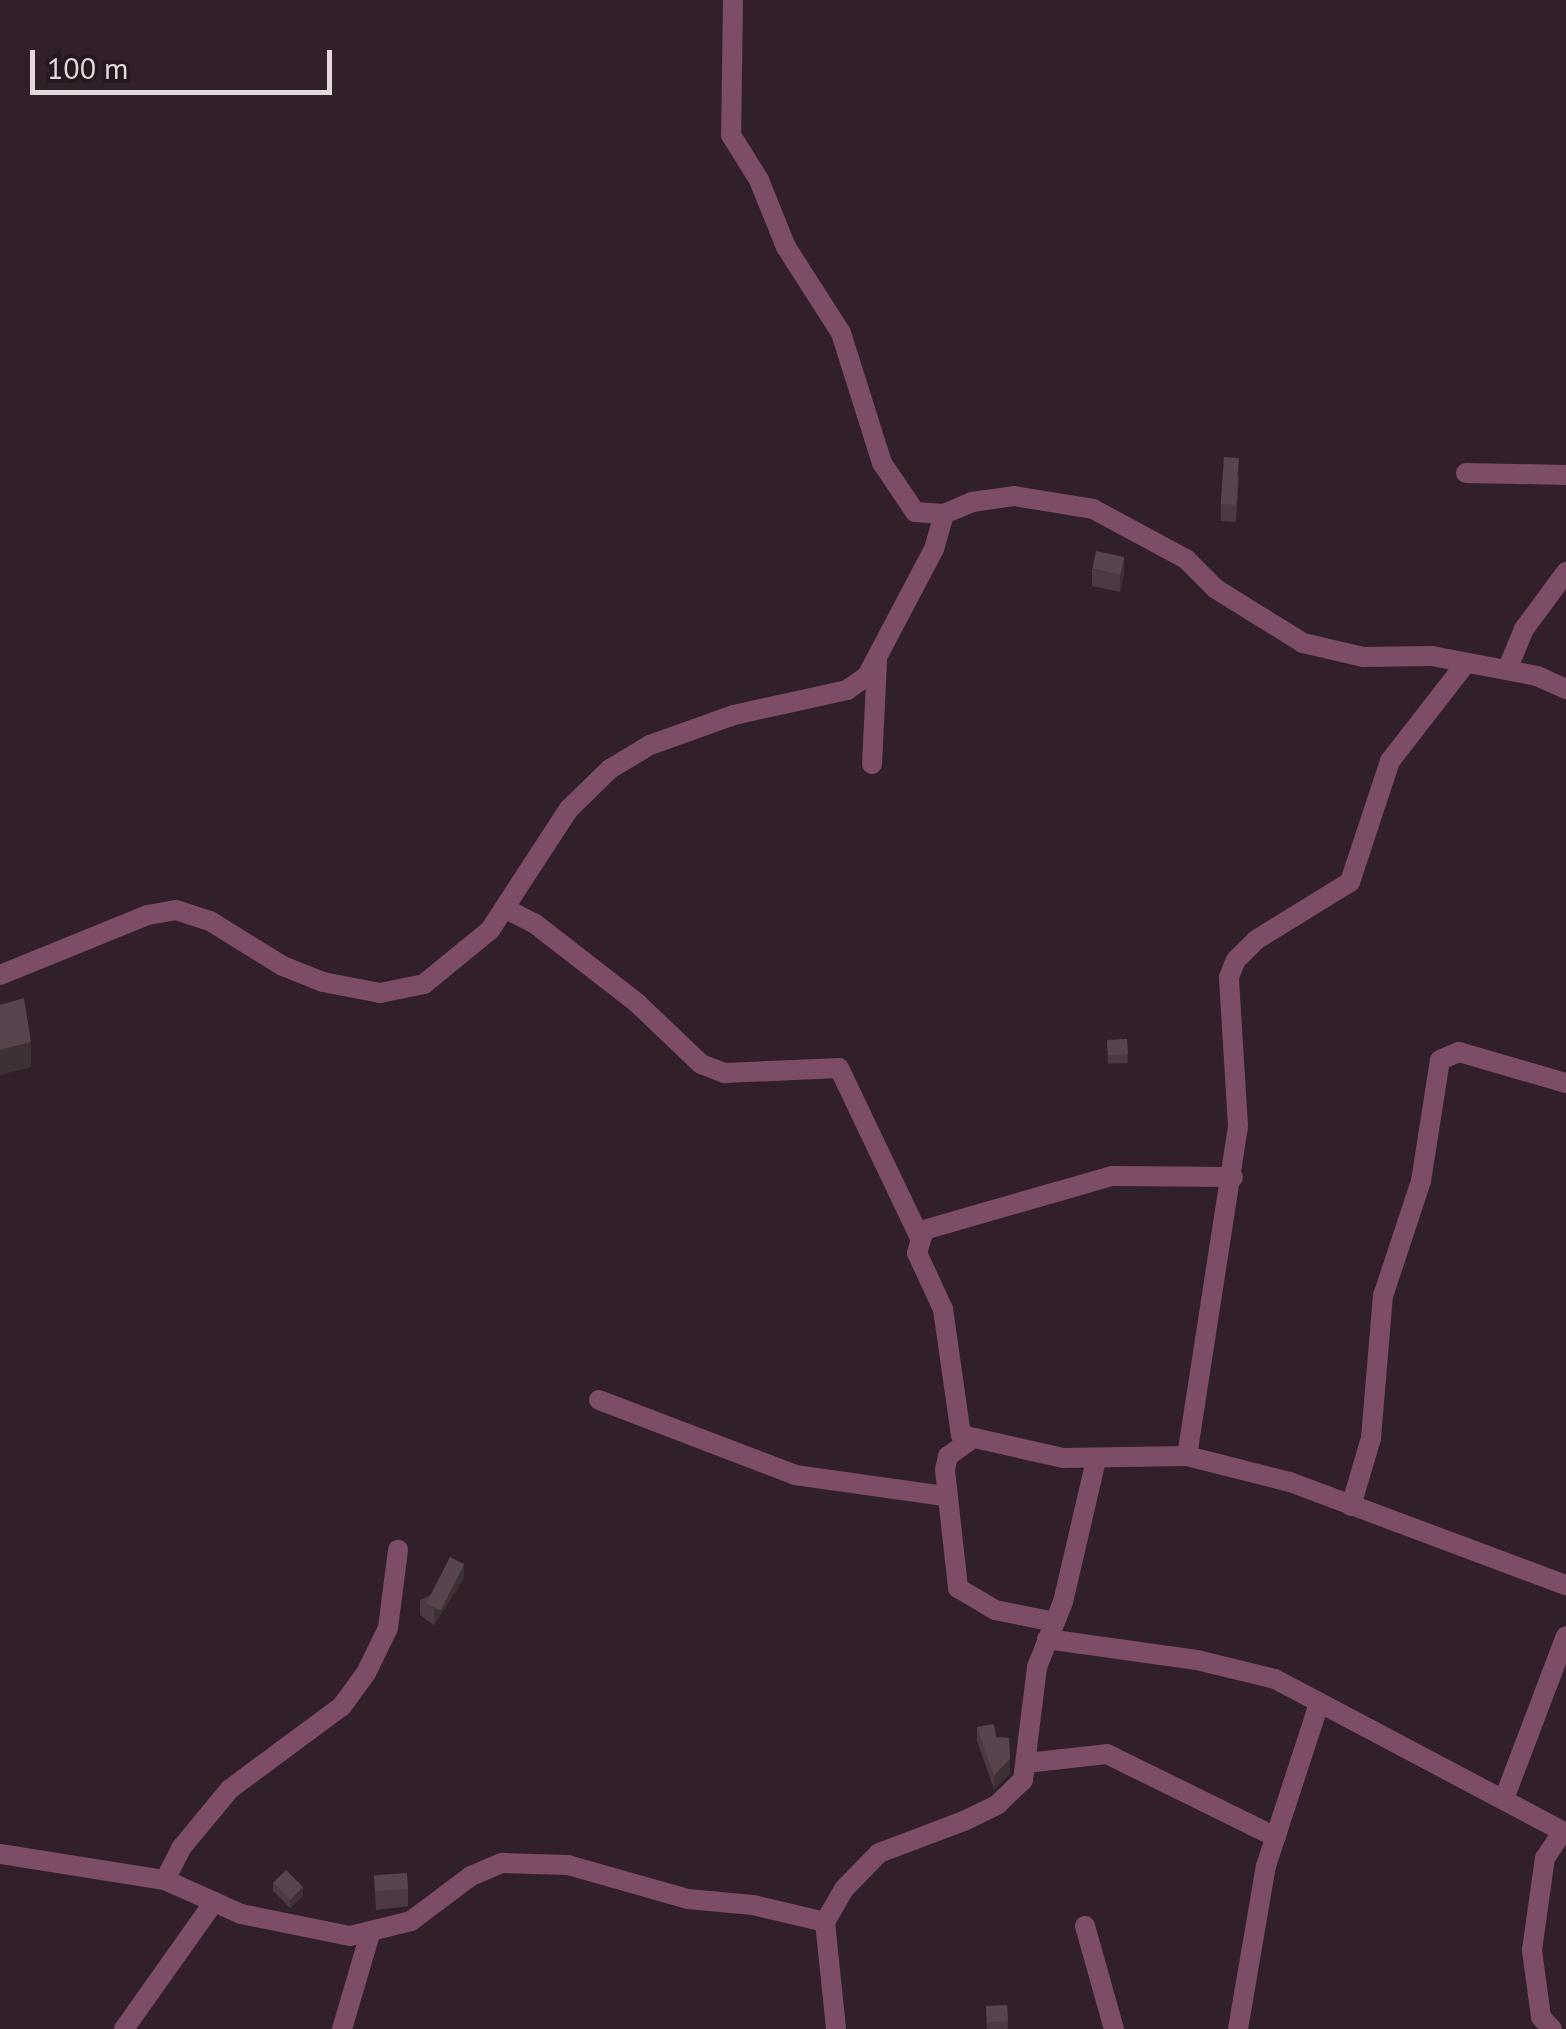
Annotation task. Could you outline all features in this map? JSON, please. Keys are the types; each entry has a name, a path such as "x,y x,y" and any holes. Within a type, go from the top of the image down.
{"street":[{"path":"733,0 731,135 759,180 786,247 841,334 882,463 903,500 915,512 944,514 972,502 1014,496 1093,509 1172,550 1245,610 1303,644 1363,657 1466,663 1507,670 1566,689"},
{"path":"1466,474 1566,476"},
{"path":"0,975 148,914 176,910 210,921 296,972 380,993 424,984 506,909 569,809 610,768 650,744 734,715 847,690 877,660 934,549 944,514"},
{"path":"1507,670 1524,629 1566,572"},
{"path":"872,764 877,660"},
{"path":"1187,1456 1203,1322 1233,1177 1238,1126 1229,977 1236,960 1350,882 1390,761 1466,663"},
{"path":"506,909 534,922 637,1003 701,1064 725,1073 839,1068 919,1236 917,1254 948,1330 956,1422 969,1441"},
{"path":"1351,1506 1371,1438 1384,1296 1421,1181 1440,1060 1459,1052 1566,1082"},
{"path":"919,1236 931,1227 1112,1176 1233,1177"},
{"path":"598,1400 795,1474 945,1496"},
{"path":"1552,2029 1541,2016 1532,1950 1546,1858 1565,1832 1318,1707 1291,1686 1218,1664 1051,1630 995,1610 958,1588 945,1496 948,1456 969,1441 1096,1460 1187,1456 1290,1482 1566,1585"},
{"path":"836,2029 826,1922 844,1889 879,1852 997,1805 1023,1780 1033,1692 1096,1460"},
{"path":"165,1880 182,1847 230,1789 342,1706 366,1673 388,1628 398,1550"},
{"path":"1504,1798 1566,1636"},
{"path":"1238,2029 1276,1837 1318,1707"},
{"path":"1026,1763 1107,1754 1276,1837"},
{"path":"0,1854 165,1880 214,1902 301,1930 370,1934 412,1921 471,1876 527,1860 688,1899 752,1905 826,1922"},
{"path":"124,2029 214,1902"},
{"path":"1085,1926 1114,2029"},
{"path":"342,2029 370,1934"}],"building":[{"path":"1224,457 1239,458 1236,505 1221,504"},
{"path":"1096,551 1124,557 1121,575 1092,569"},
{"path":"24,998 31,1042 0,1050 0,1005"},
{"path":"1127,1039 1128,1054 1108,1055 1107,1040"},
{"path":"450,1557 464,1564 441,1611 426,1603"},
{"path":"994,1724 996,1737 1009,1738 1010,1759 994,1775 977,1727"},
{"path":"286,1870 303,1887 290,1900 273,1883"},
{"path":"407,1873 408,1889 375,1891 374,1875"},
{"path":"1007,2005 1008,2021 987,2022 986,2006"}]}
